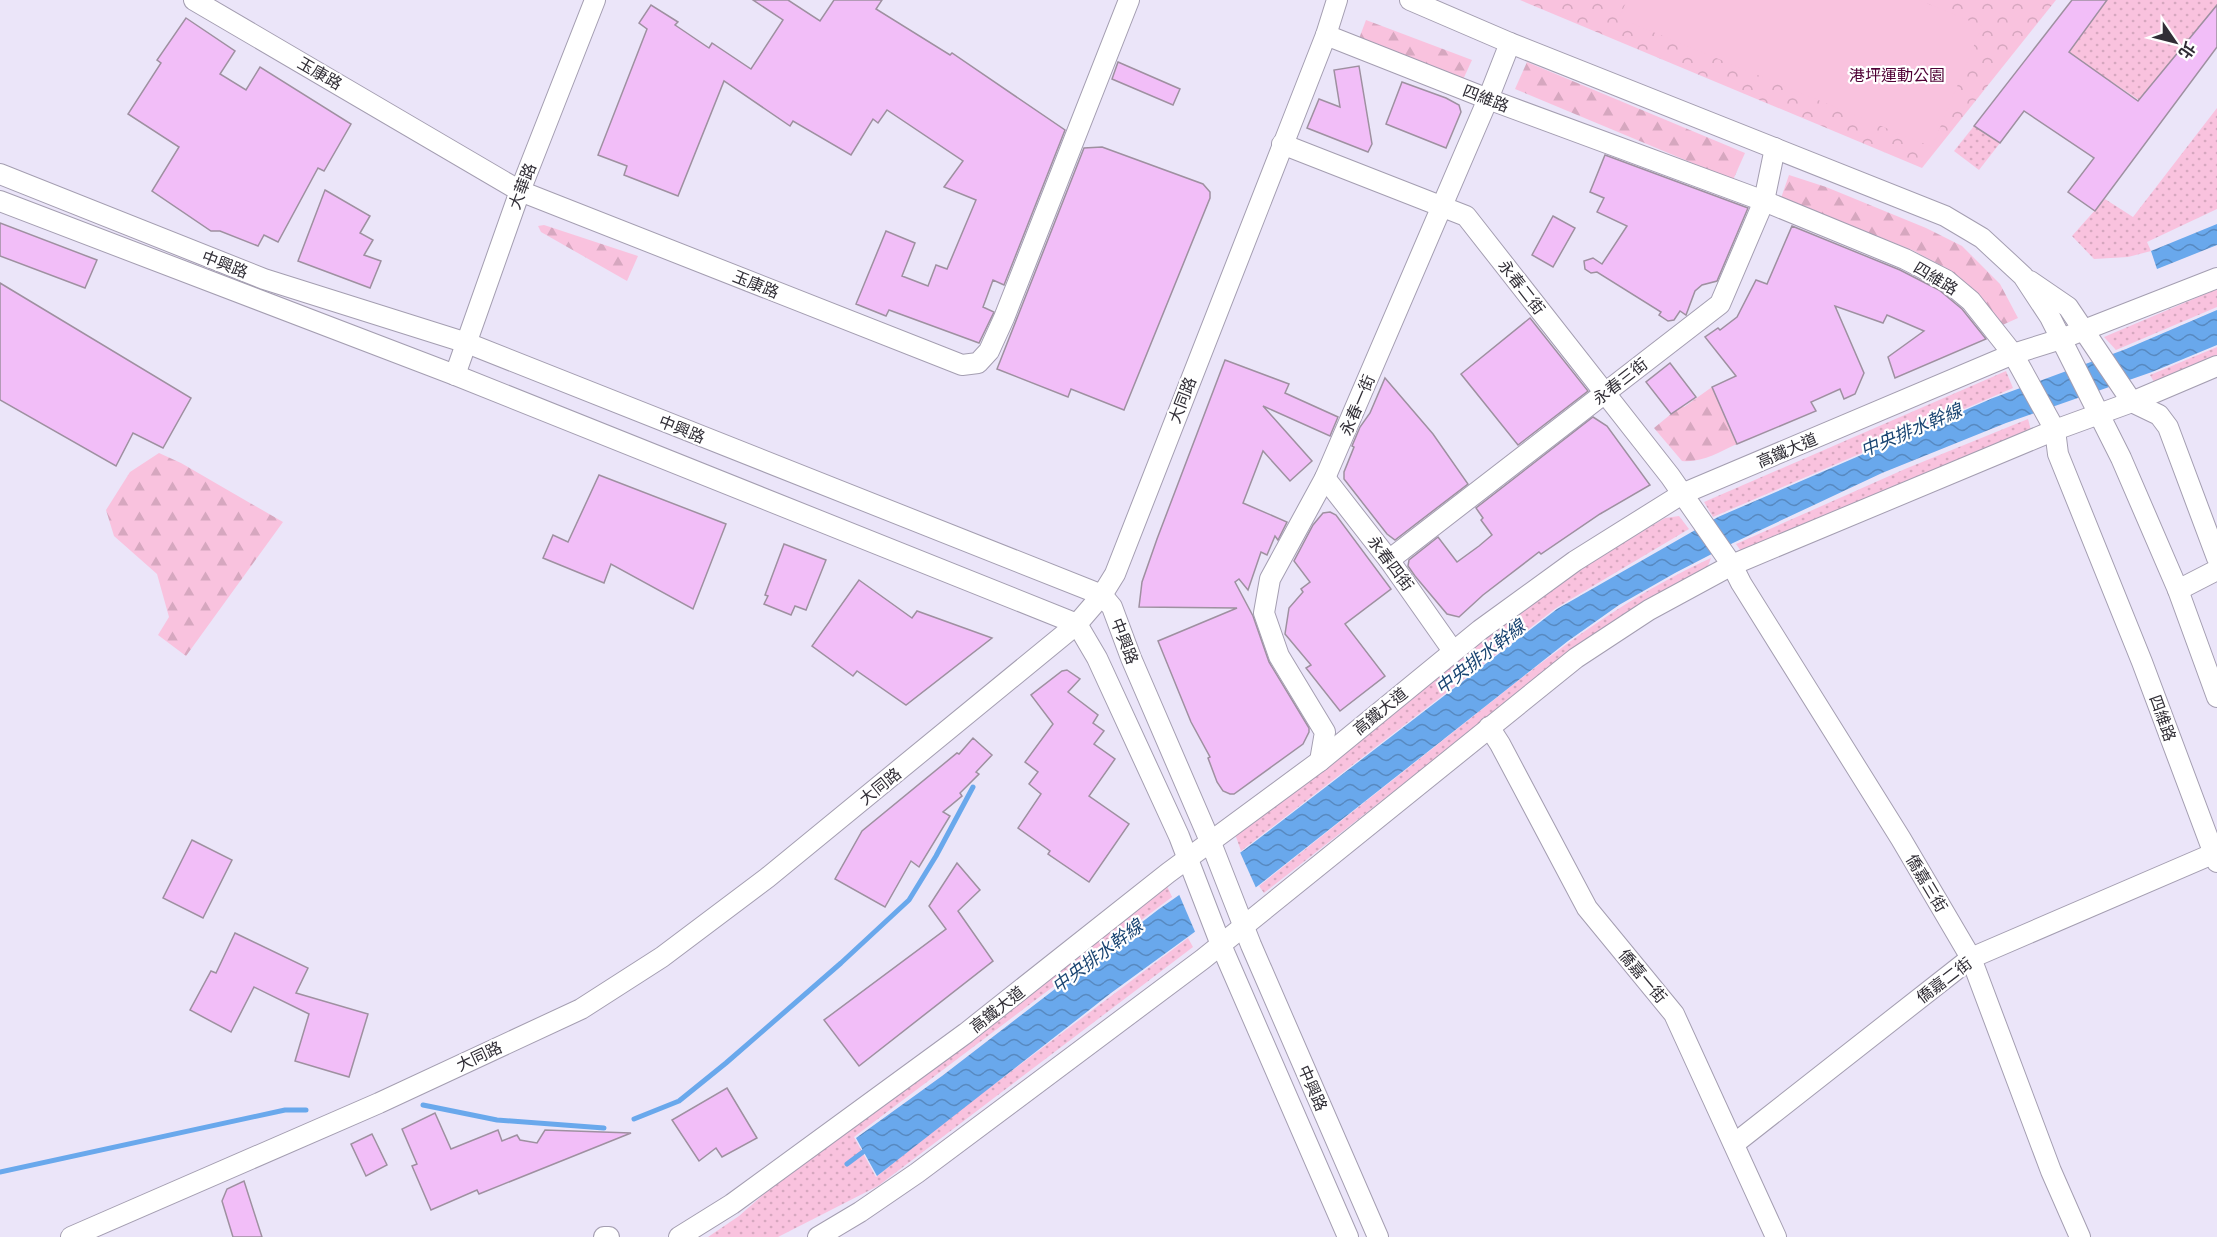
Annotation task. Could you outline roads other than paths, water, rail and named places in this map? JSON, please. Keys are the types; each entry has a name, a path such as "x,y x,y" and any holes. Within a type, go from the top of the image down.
{"street":[{"name":"玉康路","path":"194,0 520,190 963,365 978,363 989,351 1129,0"},
{"name":"大華路","path":"455,375 520,190 595,0"},
{"name":"大同路","path":"71,1237 379,1103 581,1009 662,957 767,878 1077,624 1102,595 1115,574 1326,35 1337,0"},
{"path":"1410,0 1510,43 1945,216 1982,238 2023,276 2068,307 2132,402 2159,415 2168,428 2217,558"},
{"name":"四維路","path":"1326,35 1488,99 1764,201 1905,259 1946,280 1971,301 2017,362 2055,430 2058,454 2142,662 2216,856"},
{"name":"永春一街","path":"1320,761 1325,732 1279,656 1264,613 1270,579 1325,478 1442,208 1510,43"},
{"name":"永春二街","path":"1282,144 1466,216 1605,392 1683,494 1696,515"},
{"name":"永春三街","path":"1389,560 1720,304 1764,201 1775,148"},
{"name":"中興路","path":"0,174 264,279 467,343 1102,595 1112,607 1131,658 1212,845 1234,906 1378,1237"},
{"name":"中興路","path":"0,201 455,375 1077,624 1097,658 1190,862 1221,945 1348,1237"},
{"path":"2023,276 2050,317 2100,413 2178,590 2217,697"},
{"name":"高鐵大道","path":"679,1237 732,1204 957,1040 1320,761 1453,651 1575,561 1683,494 2017,362 2061,339 2088,336 2217,278"},
{"path":"818,1237 918,1173 1221,945 1576,658 1728,560 2055,430 2132,402 2217,366"},
{"name":"永春四街","path":"1325,478 1389,560 1453,651"},
{"name":"僑嘉三街","path":"1696,515 1728,560 1901,839 1971,958 2051,1171 2080,1237"},
{"path":"2178,590 2217,570"},
{"name":"僑嘉一街","path":"1489,727 1587,908 1674,1014 1776,1237"},
{"name":"僑嘉二街","path":"1734,1144 1971,958 2216,856"},
{"path":"604,1237 609,1237"}],"water":[{"path":"2217,224 2217,245 2157,269 2151,251"},
{"path":"2217,310 2217,345 2152,372 2006,423 1882,473 1733,543 1619,605 1568,641 1259,885 1111,993 877,1176 856,1138 942,1076 1159,909 1244,850 1557,609 1718,517 1993,398 2126,349"}],"waterway":[{"path":"634,1119 679,1101 841,963 909,900 936,856 973,787"},
{"path":"423,1105 497,1120 604,1128"},
{"path":"0,1172 285,1110 306,1110"},
{"name":"中央排水幹線","path":"847,1164 867,1149"}],"park label":[{"name":"港坪運動公園","path":"1897,75"}]}
